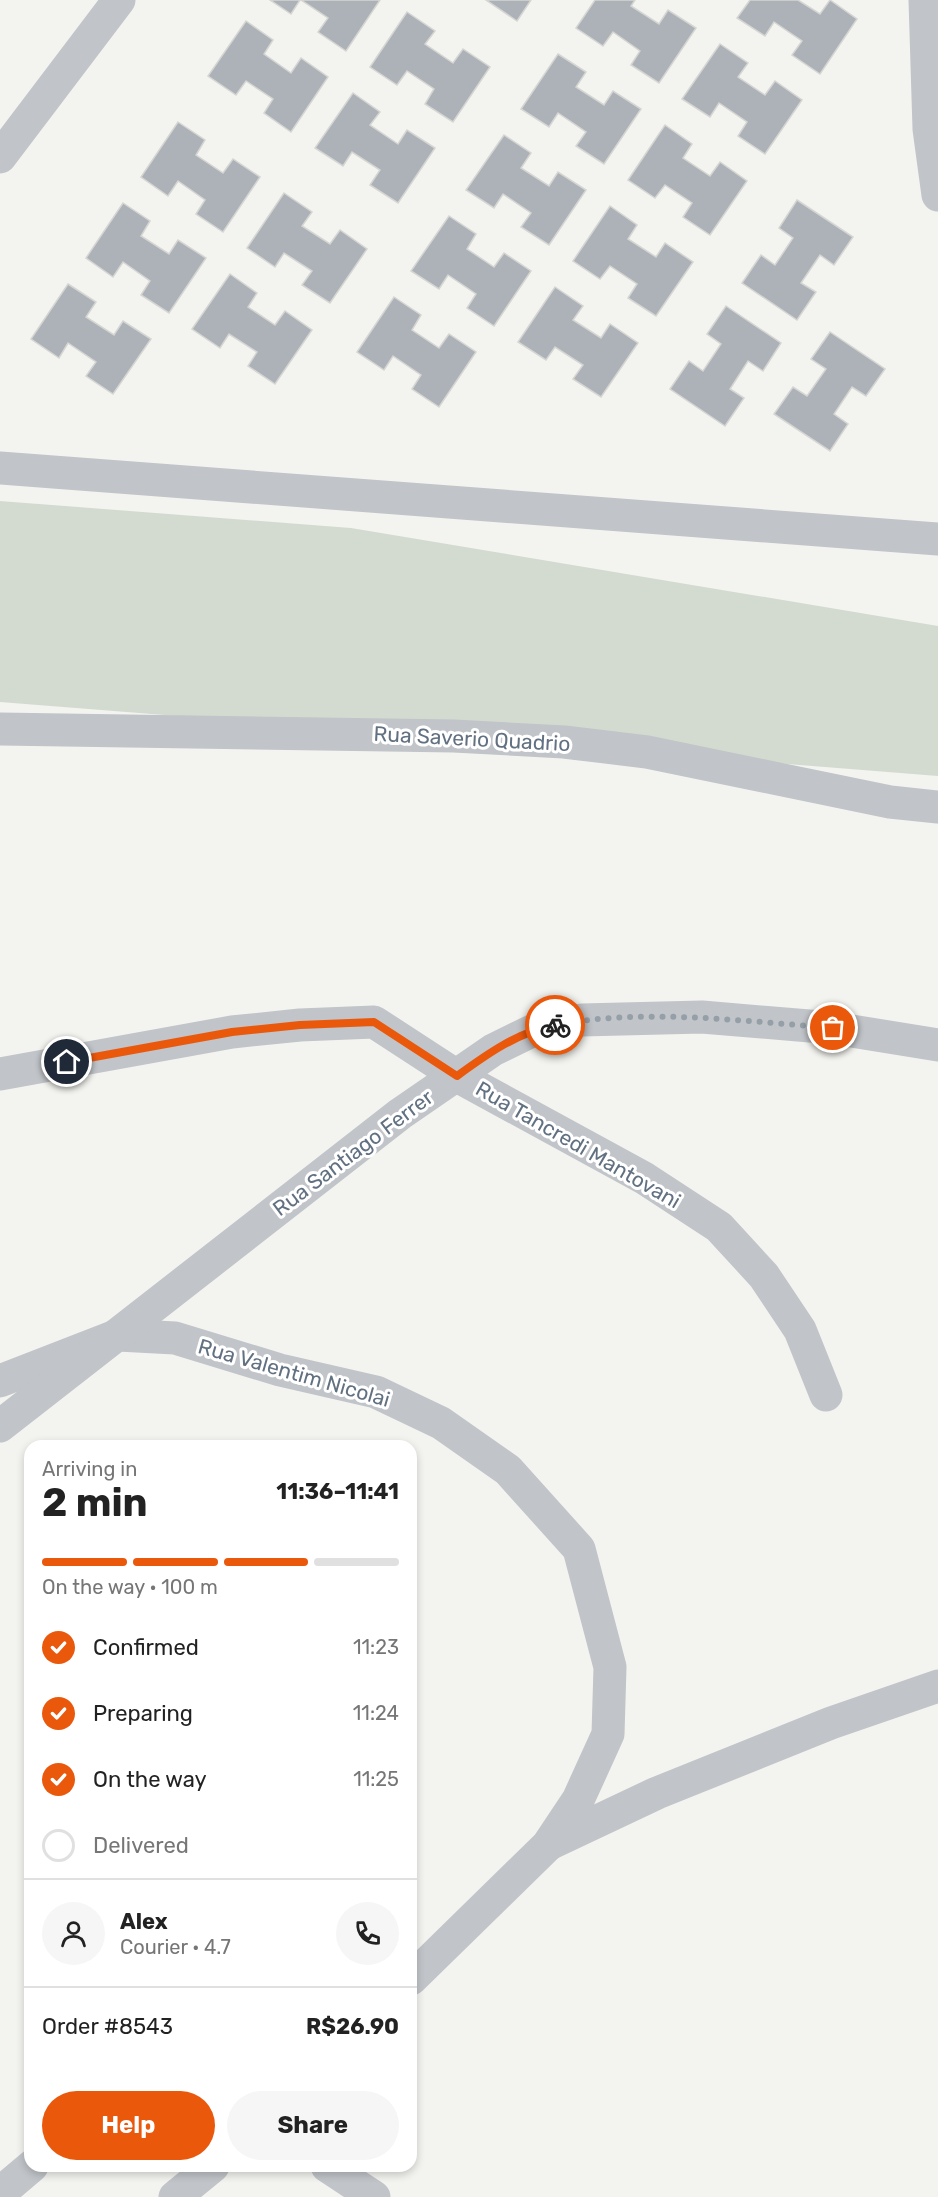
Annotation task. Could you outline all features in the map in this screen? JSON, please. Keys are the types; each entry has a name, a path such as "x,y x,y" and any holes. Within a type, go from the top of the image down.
{"street":[{"path":"0,157 118,0"},
{"path":"925,0 929,129 938,195"},
{"path":"0,468 938,538"},
{"name":"Rua Saverio Quadrio","path":"0,729 430,735 564,742 647,752 890,802 938,807"},
{"name":"Rua Santiago Ferrer","path":"0,1426 400,1114 493,1050 536,1029 582,1020 702,1017 833,1028 938,1045"},
{"name":"Rua Tancredi Mantovani","path":"0,1074 232,1032 300,1025 374,1022 457,1076 644,1179 718,1227 764,1276 800,1330 826,1395"},
{"name":"Rua Valentim Nicolai","path":"0,1381 118,1335 175,1338 280,1370 376,1392 441,1423 508,1470 579,1549 610,1667 608,1734 578,1800 548,1845"},
{"path":"417,1973 548,1845 657,1792 831,1723 938,1686"},
{"path":"0,2193 25,2172"},
{"path":"175,2197 206,2172"},
{"path":"336,2172 374,2197"}],"shaded area":[{"path":"0,501 351,528 938,626 938,776 0,702"}],"building":[{"path":"270,0 300,0 291,14"},
{"path":"301,0 380,0 346,51 318,32 328,18"},
{"path":"486,0 531,0 517,21"},
{"path":"595,0 635,0 631,6 659,24 668,10 696,28 659,83 631,65 640,51 613,32 603,46 576,28"},
{"path":"750,0 798,0 820,14 830,0 857,19 820,74 792,55 802,41 774,22 765,36 737,18"},
{"path":"407,12 435,31 425,44 453,63 463,49 490,67 453,122 425,104 434,89 407,71 397,85 370,67"},
{"path":"246,21 273,40 264,54 291,73 301,58 328,77 291,132 264,113 273,99 246,81 236,95 208,76"},
{"path":"720,44 748,63 738,77 765,95 775,81 802,100 765,154 738,136 747,122 719,103 710,117 682,99"},
{"path":"558,54 586,72 576,87 604,105 613,91 641,109 604,164 576,146 586,132 558,113 549,127 521,109"},
{"path":"353,93 380,112 370,125 398,144 407,130 435,148 398,203 370,185 380,170 352,152 343,166 315,148"},
{"path":"178,122 205,140 196,155 223,173 233,159 260,177 223,232 196,214 205,200 178,181 168,196 141,177"},
{"path":"665,125 692,144 683,158 710,176 720,162 747,181 710,235 683,217 692,203 665,185 655,198 628,180"},
{"path":"504,135 531,153 521,168 549,186 558,172 586,190 549,245 521,227 531,213 503,194 494,208 466,190"},
{"path":"284,193 312,212 302,226 330,244 340,230 367,249 330,303 302,285 312,271 284,253 275,267 247,248"},
{"path":"797,200 853,237 834,265 820,255 801,283 816,292 797,320 742,283 761,255 775,265 793,238 779,228"},
{"path":"123,203 150,221 141,236 169,254 178,240 206,258 169,313 141,295 150,281 123,262 113,277 86,258"},
{"path":"610,206 637,225 628,239 656,257 665,243 693,262 656,316 628,298 637,284 610,266 600,279 573,261"},
{"path":"449,216 476,234 467,249 494,267 504,253 531,271 494,326 467,308 476,294 448,275 439,289 411,271"},
{"path":"230,274 257,293 248,307 275,325 285,311 312,330 275,384 248,366 257,352 229,334 220,348 192,329"},
{"path":"68,284 96,302 86,317 114,335 123,321 151,339 113,394 86,376 96,362 68,343 59,358 31,339"},
{"path":"555,287 583,306 573,320 601,338 610,324 638,343 601,397 573,379 583,365 555,347 546,360 518,342"},
{"path":"394,297 421,315 412,330 439,348 449,334 476,352 439,407 412,389 421,375 393,356 384,370 357,352"},
{"path":"726,306 781,343 763,371 748,361 730,389 744,398 725,426 670,389 689,361 703,371 721,344 707,334"},
{"path":"830,332 885,369 866,396 852,387 834,414 848,424 830,451 774,414 793,387 807,396 826,369 811,359"}],"way so far":[{"path":"555,1025 582,1020 702,1017 833,1028"}],"route":[{"path":"67,1062 232,1032 300,1025 374,1022 457,1076 493,1050 536,1029 555,1025"}]}
